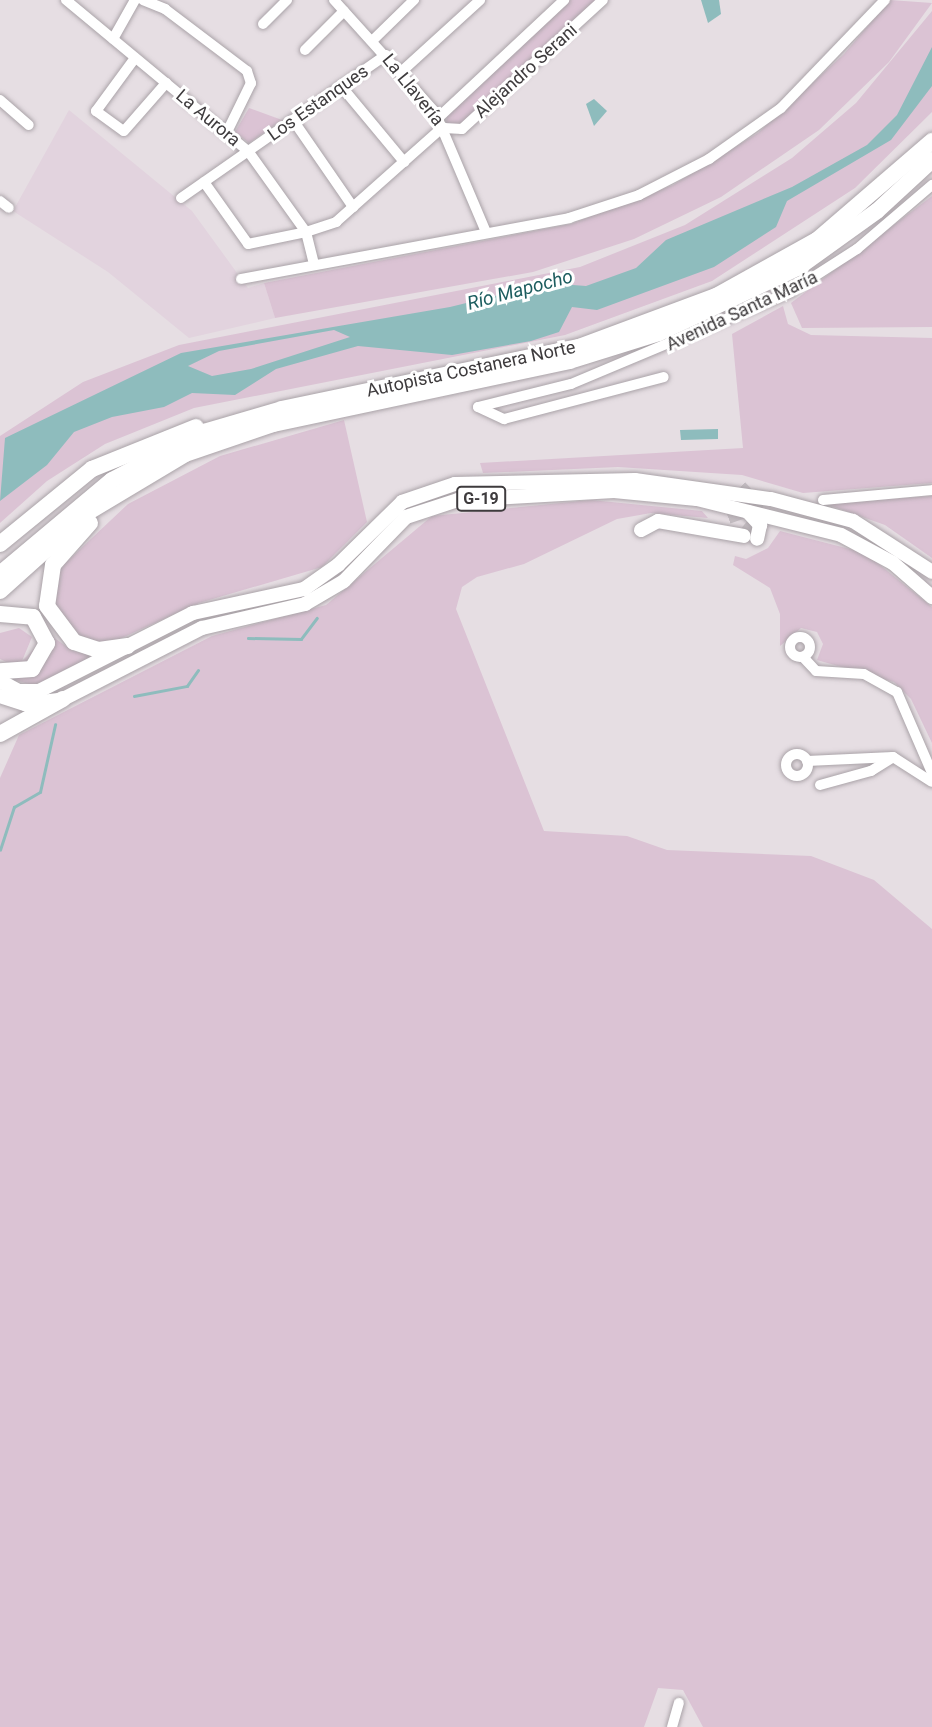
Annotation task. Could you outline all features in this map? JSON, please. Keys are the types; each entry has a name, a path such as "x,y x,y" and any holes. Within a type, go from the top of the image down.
{"highway":[{"name":"Autopista Costanera Norte","path":"0,574 96,492 160,452 254,415 555,353 661,319 796,254 932,141"},
{"name":"Autopista Costanera Norte","path":"0,591 87,513 138,479 255,428 569,361 684,323 818,255 932,160"},
{"path":"0,544 64,488 110,460 165,435 254,415"},
{"path":"0,560 99,478 160,452"},
{"path":"128,646 99,650 69,639 52,619 46,586 62,551 138,479"},
{"path":"0,603 87,513"},
{"path":"0,614 33,617 47,643 32,669 0,671"},
{"path":"0,727 56,703"},
{"path":"0,734 56,703"}],"main road":[{"name":"G-19","path":"0,681 25,692 59,683 205,609 304,589 338,565 393,509 437,487 622,480 840,516 883,536 932,572"},
{"path":"695,494 740,487"},
{"name":"G-19","path":"0,696 31,705 56,703 202,628 321,596 405,517 431,505 614,491 695,494 860,543 932,597"},
{"path":"695,494 728,517"},
{"path":"747,511 760,525 757,540 779,518"},
{"path":"641,530 658,521 744,536"}],"street":[{"name":"La Aurora","path":"66,0 248,151 306,232 314,265"},
{"path":"113,39 136,0 247,71 251,83 227,132"},
{"path":"263,24 287,0"},
{"name":"La Llavería","path":"334,0 401,72 442,124 486,232"},
{"path":"372,41 414,0"},
{"path":"401,72 480,0"},
{"path":"204,182 247,244 331,225 404,162 564,0"},
{"name":"Alejandro Serani","path":"442,124 462,129 603,0"},
{"path":"241,279 604,209 709,159 812,81 883,0"},
{"path":"305,50 344,11"},
{"name":"Los Estanques","path":"181,198 386,55"},
{"path":"135,58 96,111 124,131 166,83"},
{"path":"341,86 404,162"},
{"path":"0,100 29,125"},
{"path":"293,120 353,207"},
{"path":"453,148 462,129"},
{"name":"Avenida Santa María","path":"664,377 504,419 478,407 484,400 609,369 813,280 932,185"},
{"path":"823,500 932,490"},
{"path":"803,657 816,671 864,674 897,692 932,773"},
{"path":"807,761 893,757 932,782"},
{"path":"820,785 871,771 893,757"},
{"path":"671,1727 679,1703"}],"shaded area":[{"path":"567,0 600,0 457,129 446,124 447,115"},
{"path":"890,0 932,3 889,62 819,130 721,197 634,239 533,272 275,318 264,283 571,224 673,185 758,133 844,54"},
{"path":"932,11 932,112 855,188 712,281 565,335 194,408 105,444 47,481 0,523 0,436 83,382 179,345 580,267 685,225 792,158 856,103"},
{"path":"249,108 282,120 249,143 235,132"},
{"path":"69,110 192,211 248,288 264,283 275,318 189,338 108,272 13,211"},
{"path":"932,196 932,327 802,328 791,303"},
{"path":"783,306 788,324 811,335 932,338 932,483 803,493 742,475 618,467 483,473 480,463 743,448 732,334"},
{"path":"344,420 367,522 322,567 199,603 104,646 80,641 55,615 57,571 128,504 220,456"},
{"path":"932,496 932,558 885,525 826,504"},
{"path":"591,500 702,511 708,518 651,513 617,519 524,564 477,577 462,587 456,609 544,831 627,836 667,850 811,856 874,880 932,929 932,1727 703,1727 683,1690 658,1688 644,1727 0,1727 0,778 19,735 212,636 326,605 432,516"},
{"path":"780,531 865,553 932,607 932,743 911,699 894,682 817,660 823,644 817,632 801,628 780,646 780,614 770,588 733,565 735,556 746,559 768,548"},
{"path":"14,617 27,619 40,636 36,657 19,668 0,659 0,633 19,628 32,637 22,661 38,645 32,628"},
{"path":"50,635 73,651 99,657 35,686 9,678 27,677"}],"water":[{"path":"701,0 719,0 721,14 708,23"},
{"name":"Río Mapocho","path":"932,47 932,86 891,140 787,201 776,227 714,267 597,310 572,307 559,332 531,341 452,355 358,346 276,369 235,395 192,393 164,407 112,417 74,432 47,465 0,501 5,438 181,353 450,307 547,283 586,286 636,268 666,240 792,187 867,145 897,115","holes":["334,330 350,337 251,369 212,376 188,366 219,351"]},
{"path":"594,99 607,111 594,126 586,104"},
{"path":"718,429 718,439 681,440 680,430"}],"waterway":[{"path":"248,638 301,639 317,618"},
{"path":"134,696 187,686 198,670"},
{"path":"0,850 14,807 40,792 55,725"}],"tunnel":[{"path":"740,487 756,504 754,524 744,536"},
{"path":"728,517 755,507"}]}
